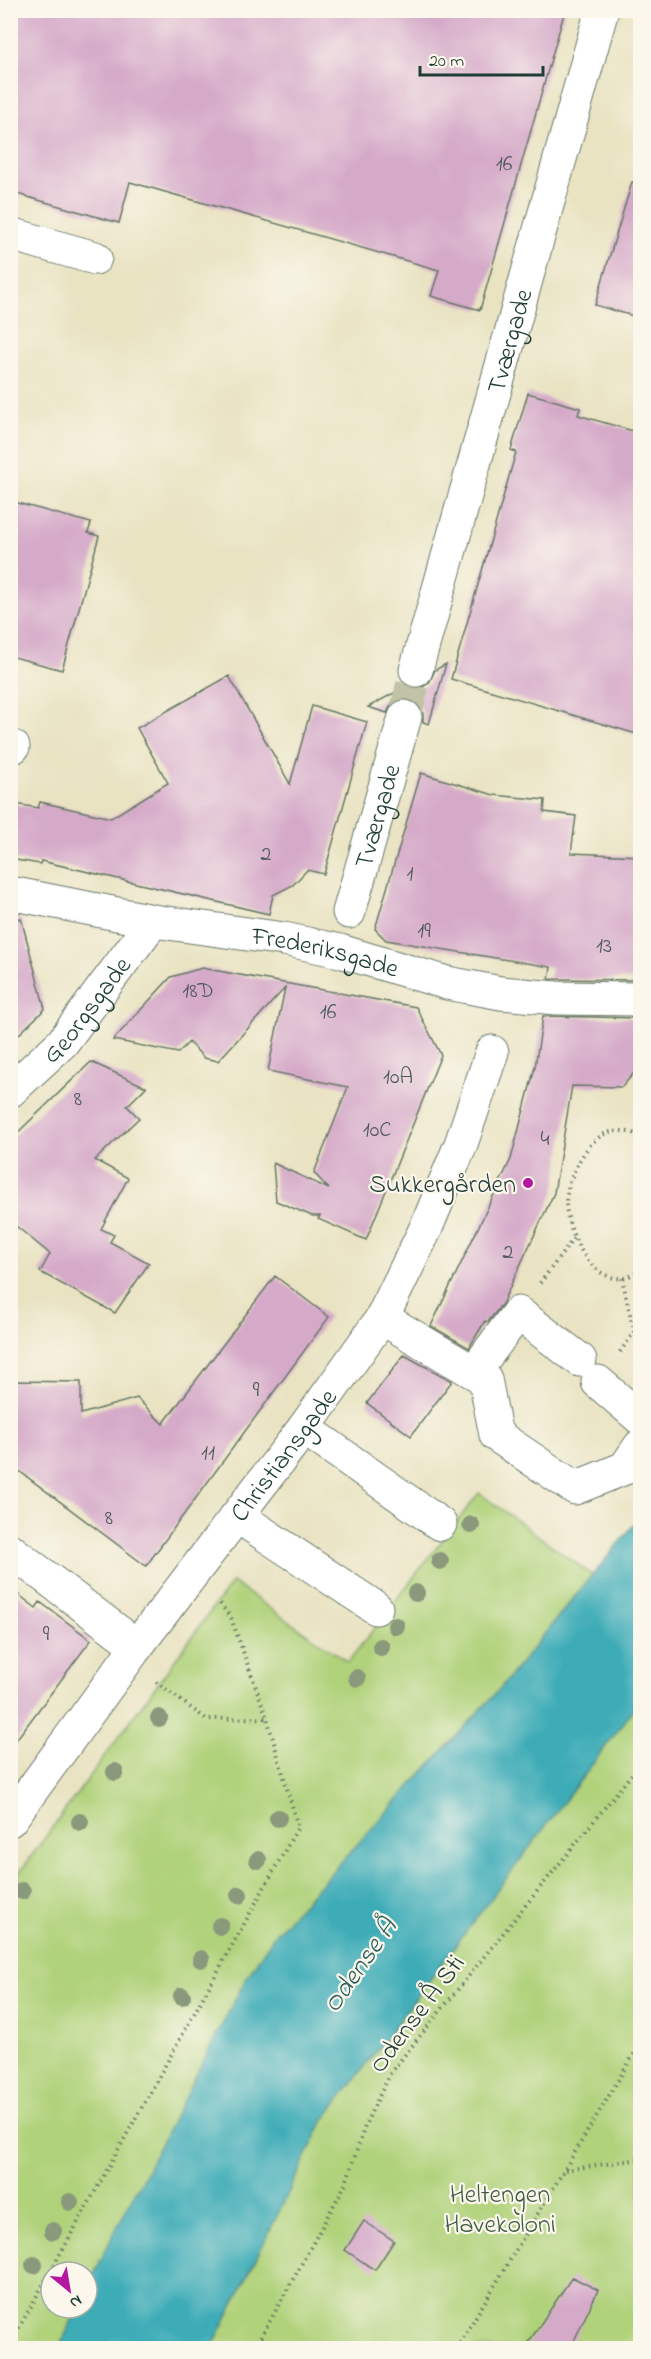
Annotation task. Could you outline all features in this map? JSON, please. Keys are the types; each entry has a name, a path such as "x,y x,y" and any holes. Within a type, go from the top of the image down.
{"street":[{"name":"Tværgade","path":"416,670 602,10"},
{"path":"10,234 95,258"},
{"name":"Tværgade","path":"350,912 405,717"},
{"name":"Frederiksgade","path":"10,893 166,923 284,939 340,951 447,983 501,993 556,998 640,999"},
{"name":"Georgsgade","path":"10,1091 62,1043 166,923"},
{"name":"Christiansgade","path":"10,1820 132,1653 304,1428 382,1318 426,1228 456,1154 492,1052"},
{"path":"474,1372 518,1313 589,1371 640,1418"},
{"path":"382,1318 485,1379 496,1436 575,1488 625,1468 640,1446"},
{"path":"304,1428 440,1524"},
{"path":"237,1516 376,1608"},
{"path":"10,1550 132,1653"}],"path":[{"path":"640,1136 625,1130 602,1135 589,1147 577,1166 566,1203 574,1238 585,1258 601,1271 622,1278 640,1271"},
{"path":"518,1313 574,1238"},
{"path":"619,1354 634,1332 622,1278"},
{"path":"10,2344 297,1827 267,1718 231,1618 195,1571"},
{"path":"132,1653 206,1719 267,1718"},
{"name":"Odense Å Sti","path":"255,2349 346,2183 366,2123 391,2072 640,1764"},
{"path":"458,2349 640,2044"},
{"path":"565,2170 640,2159"}],"green space":[{"path":"479,1493 592,1575 498,1691 276,1933 248,1975 99,2266 99,2260 39,2260 39,2320 72,2320 59,2348 11,2348 11,1884 232,1582 348,1662"},
{"name":"Heltengen Havekoloni","path":"640,1701 640,2348 212,2348 324,2120"}],"water":[{"name":"Odense Å","path":"640,1517 640,1701 324,2120 212,2348 59,2348 72,2320 99,2320 99,2264 248,1975 276,1933 498,1691"}],"building":[{"path":"10,10 565,10 480,310 431,296 439,270 130,182 119,223 10,192"},
{"path":"632,182 640,183 640,318 595,305"},
{"path":"528,393 580,408 578,415 640,433 640,735 451,679 516,452 511,450"},
{"path":"10,501 91,523 88,533 99,536 62,670 10,656"},
{"path":"446,664 429,724 423,722 423,713 419,704 410,699 400,699 392,703 387,713 368,707 407,686 421,688 429,683 435,670"},
{"path":"229,676 290,784 312,706 367,722 324,874 307,870 293,885 273,895 269,914 41,861 40,864 10,859 10,803 38,808 40,802 111,818 168,783 137,728"},
{"path":"421,773 494,795 545,800 544,812 576,816 571,853 640,856 640,980 549,979 551,967 386,940 375,929"},
{"path":"21,918 45,1009 10,1043 10,920"},
{"path":"202,968 416,1007 441,1055 366,1240 318,1219 320,1216 312,1216 276,1201 273,1163 329,1189 314,1173 348,1087 268,1071 285,988 218,1061 204,1058 189,1042 178,1053 113,1040 171,977"},
{"name":"Sukkergården","path":"543,1016 640,1018 640,1066 622,1087 572,1086 554,1193 502,1304 488,1322 485,1321 469,1348 431,1326 511,1159 535,1067"},
{"path":"91,1062 146,1087 127,1106 139,1118 95,1160 128,1178 101,1229 114,1235 110,1242 149,1263 115,1313 40,1272 50,1254 10,1221 10,1140"},
{"path":"275,1276 329,1317 146,1566 10,1464 10,1381 81,1382 81,1414 137,1398 163,1424"},
{"path":"404,1355 452,1381 411,1436 367,1403"},
{"path":"10,1588 36,1608 40,1602 91,1640 10,1748"},
{"path":"364,2221 394,2241 375,2270 345,2250"},
{"path":"572,2277 598,2290 570,2349 524,2349"}],"tunnel":[{"path":"405,717 416,670"}],"place":[{"name":"Sukkergården","path":"528,1183"}]}
